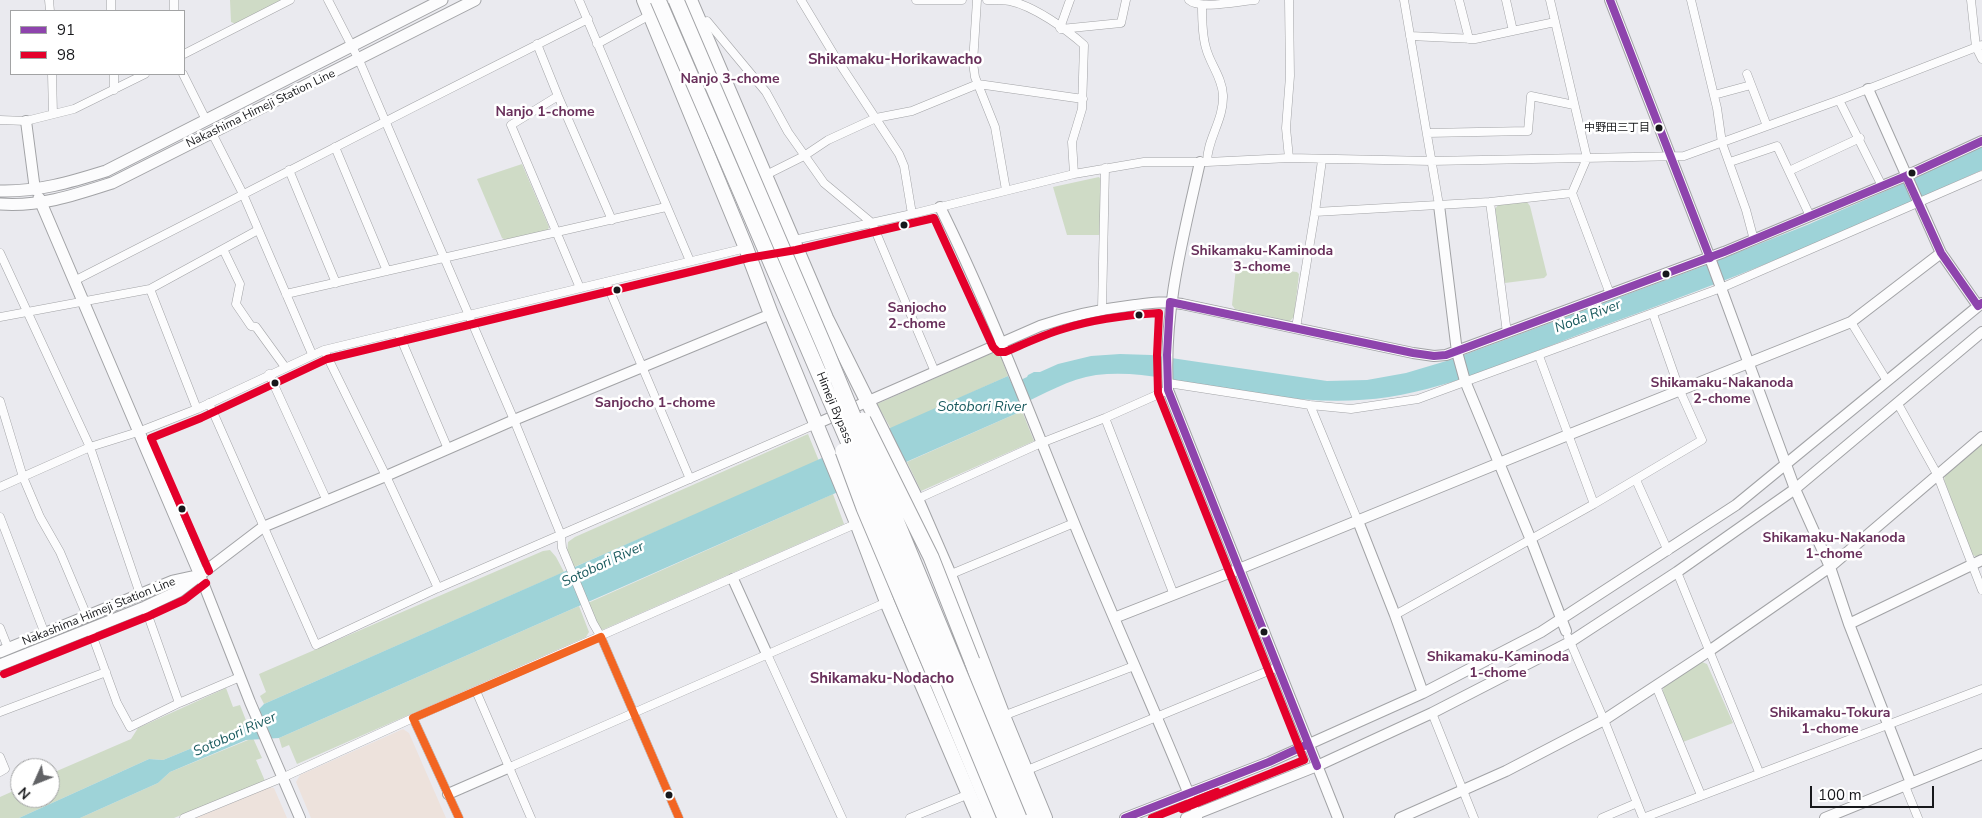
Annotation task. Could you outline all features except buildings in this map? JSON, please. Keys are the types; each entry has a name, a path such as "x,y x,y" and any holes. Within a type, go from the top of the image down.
{"highway":[{"path":"644,0 746,248 887,602 979,818"},
{"name":"Himeji Bypass","path":"658,0 833,405 1005,818"},
{"name":"Himeji Bypass","path":"676,0 825,348 1019,818"},
{"path":"690,0 826,318 913,494 949,575 1003,716 1046,818"},
{"path":"825,348 886,462 931,557 972,661 1008,763 1034,818"},
{"path":"833,405 835,430 860,499 991,811 992,818"}],"main road":[{"name":"Nakashima Himeji Station Line","path":"0,191 35,190 71,182 106,171 442,0"},
{"name":"Nakashima Himeji Station Line","path":"0,204 41,204 77,195 112,183 475,0"},
{"path":"35,190 200,574"},
{"name":"Nakashima Himeji Station Line","path":"4,650 173,581 200,574"},
{"name":"Nakashima Himeji Station Line","path":"0,665 179,591 200,574"}],"street":[{"path":"185,53 290,0"},
{"path":"328,0 353,46 445,258 561,535 562,548 593,623 601,637 679,818"},
{"path":"579,0 690,261"},
{"path":"801,0 836,58 899,154 904,166 912,214"},
{"path":"916,0 962,0"},
{"path":"977,0 973,63 975,77 995,127 1006,190"},
{"path":"987,0 1010,1 1025,6 1084,45 1082,109 1072,142 1074,174"},
{"path":"1061,29 1070,0"},
{"path":"1061,29 1121,23 1126,0"},
{"path":"1189,0 1202,5 1255,0"},
{"path":"1289,0 1291,28 1290,76 1286,128 1290,158"},
{"path":"1404,0 1439,205 1458,352 1466,381 1531,540 1570,642 1604,720 1643,818 1759,772 1982,689"},
{"path":"1459,0 1470,39"},
{"path":"1506,0 1513,31"},
{"path":"1550,0 1587,158 1572,193 1610,294"},
{"path":"1610,0 1710,258 1795,489 1830,567 1849,624 1888,724 1918,818"},
{"path":"1691,0 1714,95 1722,142 1746,210 1754,240"},
{"path":"1971,0 1982,60"},
{"path":"1202,5 1206,48 1220,79 1223,96 1217,128 1203,162 1170,302 1167,354 1168,386 1338,818"},
{"path":"597,44 650,15"},
{"path":"74,281 588,19"},
{"path":"700,23 707,21 766,92 788,132 824,183 872,223 935,372"},
{"path":"1410,36 1470,39 1555,22"},
{"path":"538,44 558,96 612,220"},
{"path":"794,240 912,214 1074,174 1144,162 1203,162 1290,158 1432,161 1684,156 1840,100 1979,46"},
{"path":"1747,74 1767,126"},
{"path":"52,75 53,114"},
{"path":"114,75 114,90"},
{"path":"0,120 26,121 74,109 143,75"},
{"path":"184,75 206,120"},
{"path":"766,175 804,156 828,140 876,118 912,111 978,84 1083,99"},
{"path":"1714,95 1751,85"},
{"path":"1125,818 1269,762 1423,693 1541,632 1736,506 1887,381 1981,307 1941,253 1868,89"},
{"path":"558,96 510,125 580,288"},
{"path":"1427,133 1528,131 1531,96 1574,105"},
{"path":"1840,100 1882,186"},
{"path":"26,121 35,190"},
{"path":"212,133 243,194 312,354"},
{"path":"1789,171 1860,138"},
{"path":"209,403 316,645 438,588 816,424 870,409 935,372 1048,323 1070,316 1102,309 1170,302 1434,356 1458,352 1710,258 1906,176 1982,141"},
{"path":"1730,162 1777,146 1810,216"},
{"path":"335,147 387,271"},
{"path":"1296,328 1322,160"},
{"path":"1102,309 1105,168"},
{"path":"289,170 336,283"},
{"path":"184,818 284,777 413,718 857,524 913,494 1104,418 1168,386 1351,409 1418,399 1721,288 1982,175"},
{"path":"1315,212 1490,202 1572,193"},
{"path":"1490,202 1507,333"},
{"path":"940,206 964,254 1002,343 1074,523 1198,816"},
{"path":"286,294 666,207"},
{"path":"0,317 150,289 258,230"},
{"path":"0,486 90,447 138,432 209,403 324,350 746,248"},
{"path":"223,249 240,284 236,304 251,326 256,327 285,367"},
{"path":"0,253 90,447 140,594"},
{"path":"1114,618 1851,322 1941,253"},
{"path":"606,282 690,479"},
{"path":"150,289 197,408"},
{"path":"300,818 240,678 200,574 263,527 514,420 771,314"},
{"path":"1395,615 1531,540 1702,440 1680,391 1653,314"},
{"path":"1851,322 1887,381"},
{"path":"398,332 448,449"},
{"path":"1186,818 1198,816 1317,766 1432,713 1570,642 1677,572 1795,489 1982,332"},
{"path":"324,350 438,588"},
{"path":"1538,356 1594,504"},
{"path":"269,374 327,501"},
{"path":"0,401 23,477 40,517 60,552 87,616"},
{"path":"1898,404 1937,474 1982,590"},
{"path":"1310,405 1395,615 1423,693"},
{"path":"1104,418 1174,595"},
{"path":"1400,818 1506,771 1604,720 1656,686 1830,567 1982,437"},
{"path":"1636,480 1668,551"},
{"path":"0,517 45,634"},
{"path":"949,575 1074,523"},
{"path":"1849,624 1982,560"},
{"path":"1677,572 1759,772"},
{"path":"733,579 842,818"},
{"path":"448,794 887,602"},
{"path":"145,606 179,703"},
{"path":"0,628 4,650"},
{"path":"90,629 117,703 130,727 179,703 240,678"},
{"path":"1003,716 1134,666"},
{"path":"1026,771 1278,667"},
{"path":"0,712 106,672"},
{"path":"1656,686 1701,795"},
{"path":"476,691 531,818"},
{"path":"1432,713 1474,818"},
{"path":"413,718 459,818"},
{"path":"1825,818 1982,754"},
{"path":"0,757 5,769 0,772"},
{"path":"910,818 969,794"},
{"path":"1602,818 1637,803"}],"shaded area":[{"path":"403,729 409,733 446,818 311,818 296,782 300,775"},
{"path":"269,787 274,788 287,818 196,818"}],"green space":[{"path":"230,0 284,0 236,24 231,22"},
{"path":"522,164 549,227 547,232 506,240 502,238 477,179"},
{"path":"1099,177 1102,181 1100,235 1067,235 1053,187"},
{"path":"1527,202 1530,206 1547,275 1544,278 1505,283 1503,280 1495,209 1498,205"},
{"path":"1239,266 1297,272 1299,274 1294,317 1290,321 1235,309 1232,305 1236,268"},
{"path":"992,353 1001,357 1008,376 891,429 877,404"},
{"path":"1022,411 1034,441 921,491 907,462"},
{"path":"808,434 819,461 572,568 567,553 568,542 575,537"},
{"path":"1982,444 1982,554 1976,557 1972,554 1944,480 1945,475"},
{"path":"833,494 844,524 602,630 597,625 588,603"},
{"path":"550,550 564,572 264,704 260,696 266,692 259,674 543,551"},
{"path":"579,606 589,632 586,637 297,764 289,745 282,748 279,738"},
{"path":"1702,662 1707,664 1733,723 1683,742 1662,692 1664,687"},
{"path":"226,688 233,707 240,705 247,723 241,728 163,760 149,759 60,799 60,770 131,739 138,728"},
{"path":"253,738 262,758 256,760 265,781 174,818 80,818 158,783 170,772"},
{"path":"10,792 10,808 41,808 19,818 0,818 0,797"}],"water":[{"name":"Sotobori River","path":"1982,146 1982,170 1877,217 1701,290 1439,386 1389,397 1344,401 1256,394 1140,375 1096,375 1076,380 1020,405 1022,411 279,738 246,740 170,772 158,783 80,818 19,818 41,808 60,808 60,799 149,759 163,760 241,728 264,704 1008,376 1012,384 1034,372 1040,372 1058,364 1091,356 1120,354 1151,355 1327,381 1367,380 1406,373 1453,359 1701,267 1807,225 1911,180"}],"transit line":[{"name":"91","path":"1610,0 1710,258"},
{"name":"91","path":"1170,302 1413,353 1434,356 1446,355 1724,252 1906,176 1982,141"},
{"name":"91","path":"1906,176 1941,253 1978,306 1982,303"},
{"name":"98","path":"209,571 151,438 201,418 327,359 748,258 796,250 934,218 993,347 998,352 1005,352 1063,329 1099,320 1159,313 1158,393 1304,760 1182,809"},
{"name":"91","path":"1170,302 1167,355 1168,390 1317,766"},
{"name":"98","path":"4,674 149,616 184,600 206,583"},
{"path":"459,818 413,718 601,637 679,818"},
{"name":"91","path":"1125,818 1269,762 1308,744"},
{"name":"98","path":"1152,818 1217,792"}],"place":[{"name":"中野田三丁目","path":"1659,128"}],"district":[{"name":"Shikamaku-Horikawacho","path":"895,60"},
{"name":"Nanjo 3-chome","path":"730,80"},
{"name":"Nanjo 1-chome","path":"545,113"},
{"name":"Shikamaku-Kaminoda 3-chome","path":"1262,260"},
{"name":"Sanjocho 2-chome","path":"917,318"},
{"name":"Shikamaku-Nakanoda 2-chome","path":"1722,392"},
{"name":"Sanjocho 1-chome","path":"655,404"},
{"name":"Shikamaku-Nakanoda 1-chome","path":"1834,548"},
{"name":"Shikamaku-Kaminoda 1-chome","path":"1498,666"},
{"name":"Shikamaku-Nodacho","path":"882,679"},
{"name":"Shikamaku-Tokura 1-chome","path":"1830,722"}],"water label":[{"name":"Noda River","path":"1588,317"}]}
